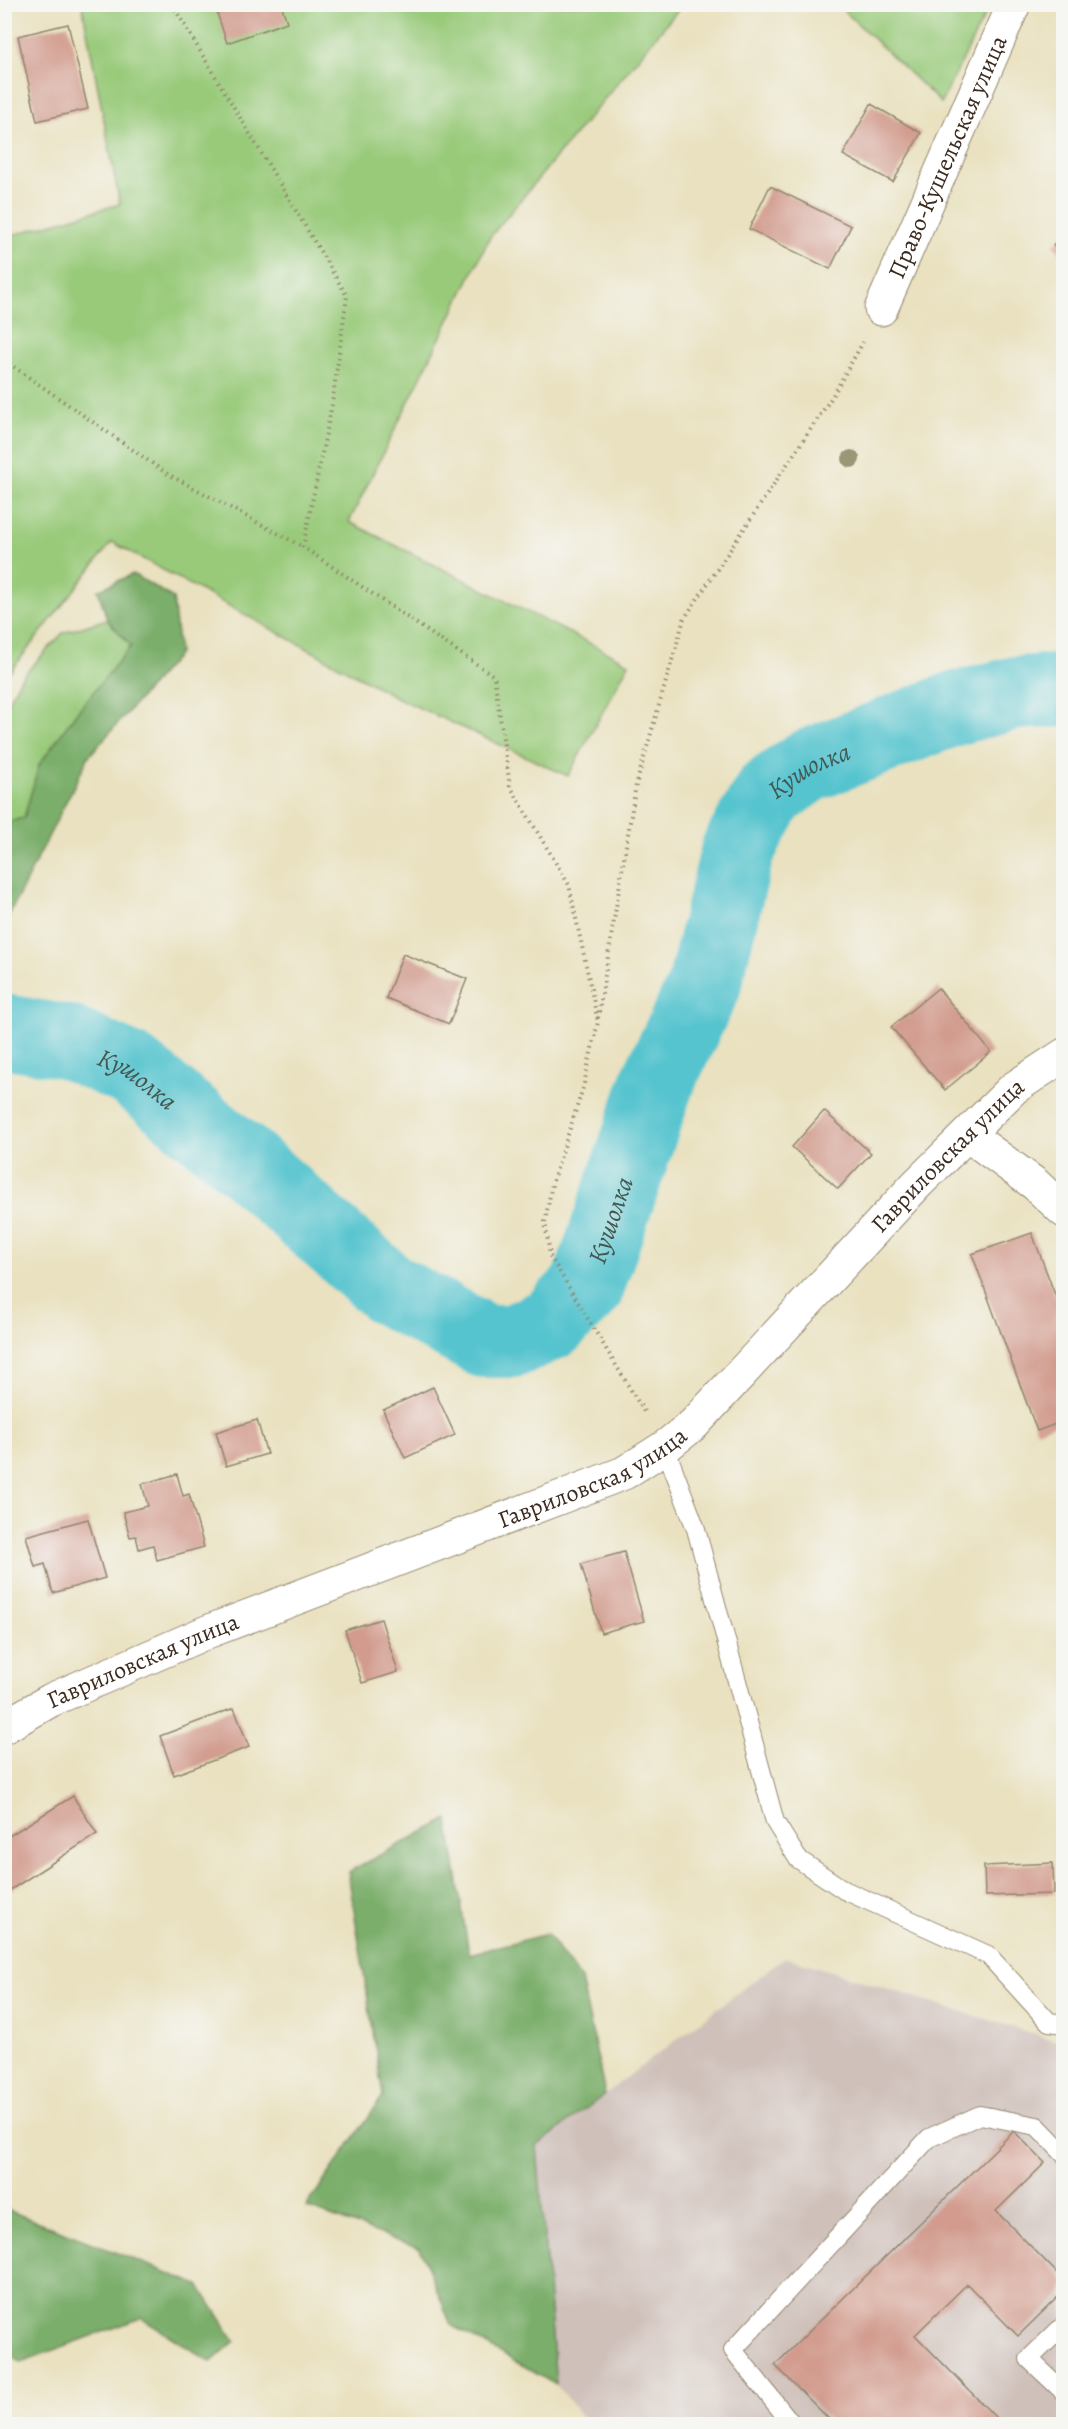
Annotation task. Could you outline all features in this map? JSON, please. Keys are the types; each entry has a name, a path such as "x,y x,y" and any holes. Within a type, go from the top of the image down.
{"street":[{"name":"Право-Кушельская улица","path":"881,309 1014,4"},
{"name":"Гавриловская улица","path":"4,1727 51,1700 207,1632 624,1473 665,1447 694,1424 916,1185 1014,1088 1064,1055"},
{"path":"968,1135 1035,1184 1064,1211"}],"lane":[{"path":"665,1447 696,1529 775,1822 798,1859 844,1890 988,1955 1049,2022 1064,2024"},
{"path":"792,2424 733,2349 929,2138 980,2115 1037,2126 1064,2154"},
{"path":"1064,2325 1029,2359 1064,2392"}],"path":[{"path":"172,4 347,296 332,404 303,547"},
{"path":"665,1447 550,1256 545,1222 552,1184 583,1088 598,1022 636,785 684,619 832,397 881,309"},
{"path":"4,360 166,473 303,547 495,676 510,786 568,885 598,1022"}],"shaded area":[{"path":"785,1957 1063,2043 1063,2424 588,2424 556,2385 537,2146"}],"green space":[{"path":"82,5 682,5 490,237 349,522 629,663 568,776 398,698 112,542 5,678 5,237 120,204"},
{"path":"838,5 990,5 941,103"},
{"path":"133,574 173,598 179,654 89,756 5,923 5,822 24,818 39,765 77,712 131,646 107,619 98,590"},
{"path":"107,619 132,646 77,712 39,765 24,819 5,822 5,707 21,678 63,633"},
{"path":"448,1819 469,1954 547,1934 581,1979 605,2094 537,2146 556,2385 451,2325 420,2248 306,2207 383,2096 348,1872"},
{"path":"5,2209 199,2285 235,2341 211,2362 141,2318 21,2362 5,2353"}],"building":[{"path":"214,4 281,4 287,22 227,43"},
{"path":"68,24 88,109 37,121 18,36"},
{"path":"871,104 921,133 893,182 843,155"},
{"path":"770,186 851,226 830,269 749,229"},
{"path":"1064,235 1064,255 1053,245"},
{"path":"403,954 467,979 449,1024 386,998"},
{"path":"938,988 991,1052 945,1090 891,1027"},
{"path":"824,1111 871,1153 838,1189 792,1147"},
{"path":"1032,1233 1064,1319 1064,1421 1037,1431 972,1254"},
{"path":"433,1387 455,1435 405,1458 383,1410"},
{"path":"257,1420 267,1454 226,1466 216,1432"},
{"path":"177,1474 183,1496 189,1494 204,1547 157,1560 153,1545 139,1549 136,1536 130,1537 123,1512 148,1506 142,1484"},
{"path":"88,1519 105,1578 53,1593 45,1564 35,1567 26,1536"},
{"path":"624,1552 644,1621 601,1633 581,1564"},
{"path":"381,1619 398,1672 362,1683 345,1630"},
{"path":"234,1708 249,1747 174,1775 160,1736"},
{"path":"73,1796 97,1834 4,1894 4,1839"},
{"path":"1053,1863 1054,1894 985,1896 984,1866"},
{"path":"1014,2131 1045,2163 996,2211 1064,2280 1064,2291 1018,2336 967,2284 915,2335 1002,2424 834,2424 775,2365"}],"waterway":[{"name":"Кушолка","path":"4,1031 68,1042 131,1070 243,1160 388,1289 484,1341 513,1341 552,1323 587,1288 658,1081 704,986 738,849 770,793 808,766 953,709 1016,693 1064,690"}]}
